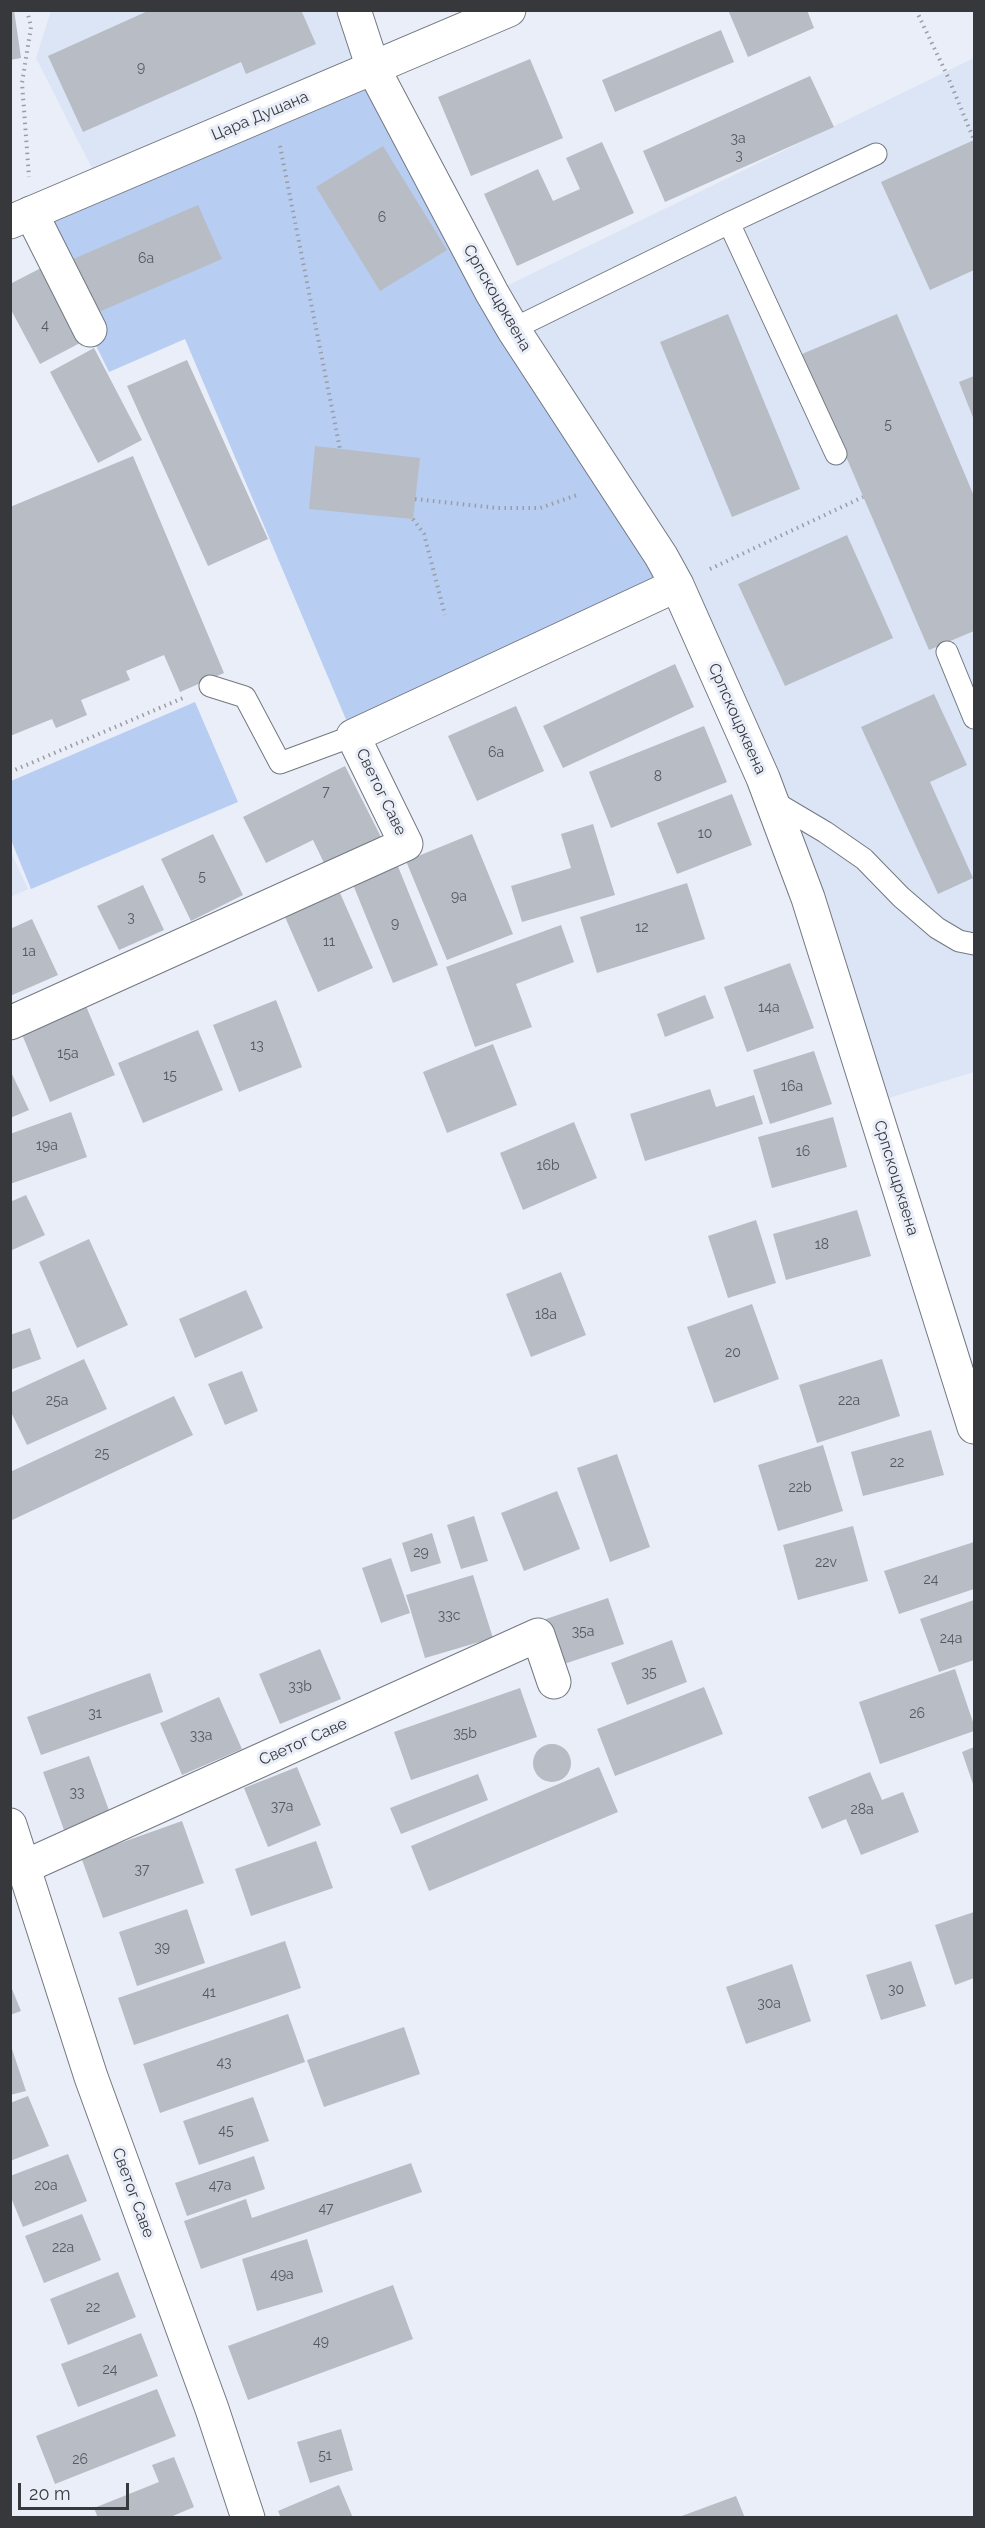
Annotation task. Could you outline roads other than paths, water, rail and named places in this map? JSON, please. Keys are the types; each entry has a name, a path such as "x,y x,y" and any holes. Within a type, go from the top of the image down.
{"street":[{"name":"Српскоцрквена","path":"354,10 373,68 513,329 661,556 771,800 808,898 975,1427"},
{"name":"Цара Душана","path":"21,218 509,10"},
{"path":"21,218 90,330"},
{"name":"Светог Саве","path":"10,1023 406,844 353,736 676,585"},
{"name":"Светог Саве","path":"24,1867 538,1635 554,1682"},
{"name":"Светог Саве","path":"10,1826 91,2077 212,2409 248,2517"}],"lane":[{"path":"513,329 876,154"},
{"path":"729,223 836,454"},
{"path":"947,652 975,718"},
{"path":"210,686 245,697 280,763 353,736"},
{"path":"771,800 825,832 864,859 901,897 937,927 959,941 975,945"}]}
